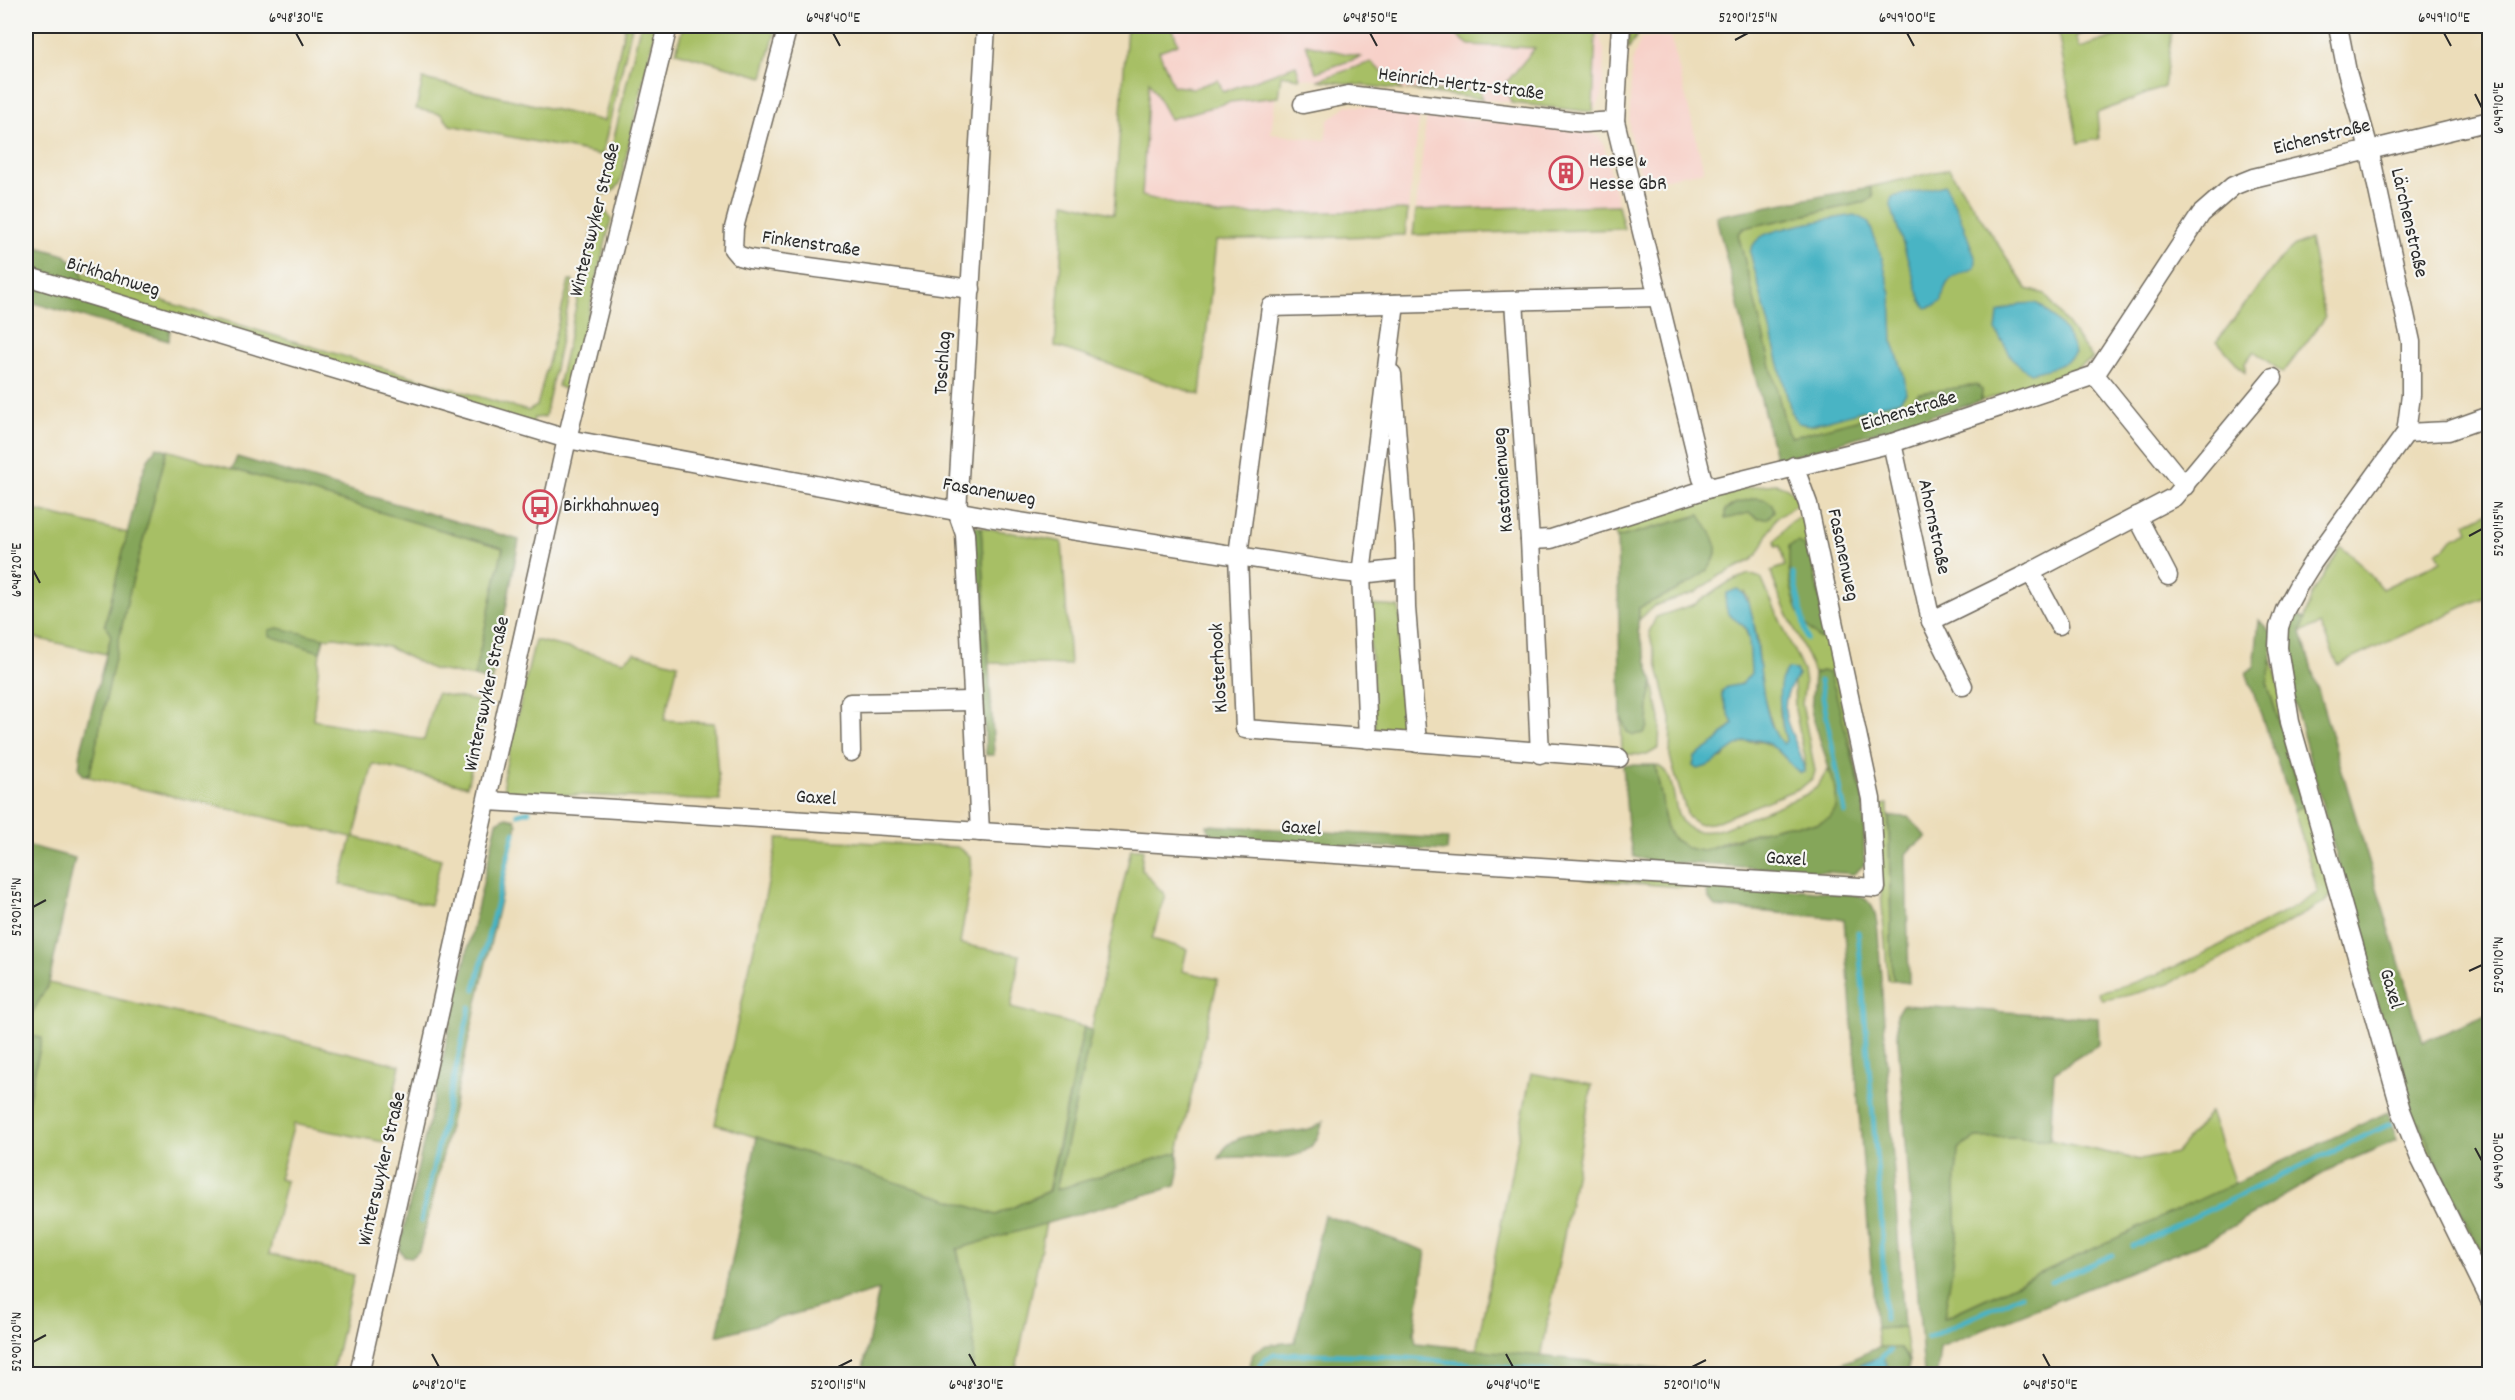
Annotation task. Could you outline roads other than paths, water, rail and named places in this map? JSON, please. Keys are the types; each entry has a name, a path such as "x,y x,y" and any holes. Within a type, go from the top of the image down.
{"street":[{"name":"Winterswyker Straße","path":"359,1374 567,439 662,34 668,26"},
{"name":"Finkenstraße","path":"788,26 734,228 733,249 739,256 750,259 971,289"},
{"name":"Toschlag","path":"980,832 965,534 957,511 986,26"},
{"path":"1621,26 1615,121 1656,297 1702,478 1710,488"},
{"name":"Lärchenstraße","path":"2338,26 2347,72 2369,149 2411,342 2411,396 2406,433"},
{"name":"Heinrich-Hertz-Straße","path":"1303,104 1348,95 1584,123 1615,121"},
{"name":"Eichenstraße","path":"1710,488 1892,443 2095,375 2201,213 2233,186 2253,178 2490,121"},
{"name":"Birkhahnweg","path":"26,276 567,439"},
{"path":"1238,555 1271,307 1656,297"},
{"name":"Kastanienweg","path":"1514,301 1530,540 1551,538 1710,488"},
{"path":"1368,739 1361,574 1395,304"},
{"path":"1389,343 1417,743"},
{"path":"2095,375 2185,486"},
{"path":"1931,621 2031,572 2174,497 2273,378"},
{"path":"2406,433 2448,431 2490,416"},
{"name":"Gaxel","path":"2406,433 2313,562 2285,610 2279,627 2278,648 2290,722 2401,1110 2419,1156 2490,1300"},
{"name":"Fasanenweg","path":"567,439 957,511 1361,574 1405,568"},
{"name":"Ahornstraße","path":"1892,443 1931,621 1963,686"},
{"name":"Fasanenweg","path":"1794,466 1808,504 1841,656"},
{"path":"2137,516 2169,576"},
{"path":"1530,540 1540,754"},
{"name":"Klosterhook","path":"1238,555 1245,729 1540,754 1619,758"},
{"path":"2031,572 2059,625"},
{"name":"Gaxel","path":"488,801 1876,888 1870,799 1841,656"},
{"path":"851,752 850,703 973,701"}],"water":[{"path":"1945,185 1960,216 1976,260 1975,268 1952,278 1945,287 1942,301 1926,308 1921,301 1891,206 1892,197"},
{"path":"1854,215 1868,221 1881,254 1891,294 1893,343 1904,375 1906,393 1900,400 1811,425 1798,423 1791,411 1750,252 1757,240 1768,233"},
{"path":"2036,303 2060,325 2075,353 2061,364 2030,373 2015,362 1996,331 1998,313 2020,304"},
{"path":"1737,589 1746,598 1752,615 1766,708 1773,729 1783,744 1786,741 1780,702 1781,682 1789,669 1796,670 1798,675 1788,692 1785,705 1788,725 1800,752 1804,772 1800,773 1776,749 1764,742 1753,740 1743,742 1708,766 1697,769 1693,766 1695,757 1715,743 1733,724 1722,697 1722,691 1727,687 1742,684 1751,673 1749,639 1745,627 1728,614 1726,606 1727,593"},
{"path":"1879,1357 1883,1358 1890,1374 1841,1374"}],"waterway":[{"path":"1793,574 1807,639"},
{"path":"1820,681 1845,813"},
{"path":"518,814 529,811"},
{"path":"475,989 514,833"},
{"path":"1858,932 1881,1214 1885,1319"},
{"path":"421,1221 470,1007"},
{"path":"26,1063 29,1044"},
{"path":"2133,1246 2390,1124"},
{"path":"2051,1282 2112,1255"},
{"path":"1927,1338 2021,1295"},
{"path":"1876,1361 1890,1351"},
{"path":"1257,1374 1264,1360 1273,1355 1310,1354 1421,1359 1569,1374"}],"place":[{"name":"Hesse & Hesse GbR","path":"1566,173"},
{"name":"Birkhahnweg","path":"540,507"}]}
